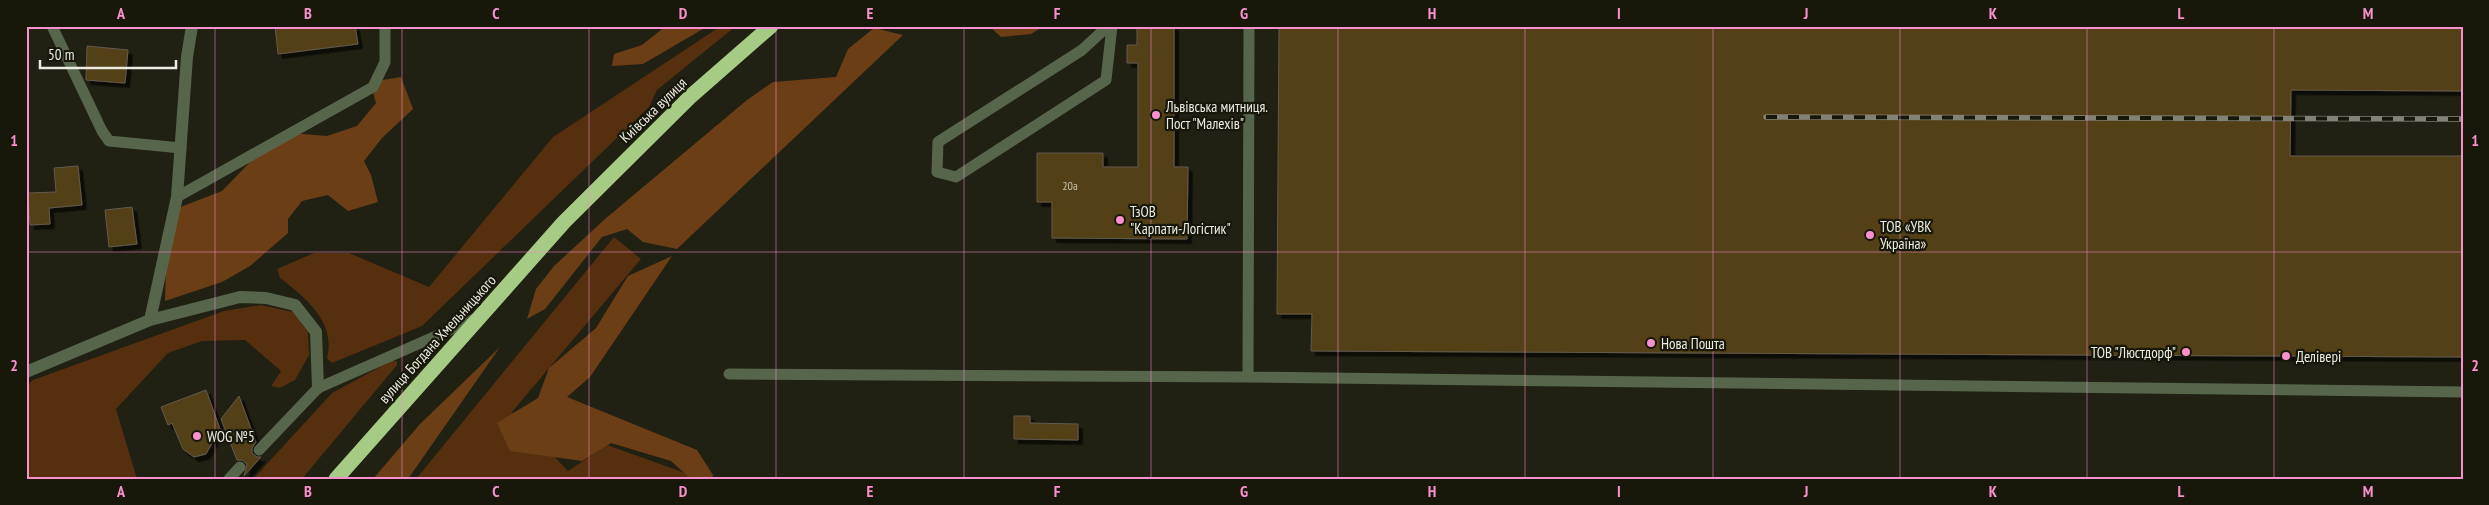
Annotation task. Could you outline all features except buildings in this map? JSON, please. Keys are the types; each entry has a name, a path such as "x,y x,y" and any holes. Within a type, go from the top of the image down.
{"highway":[{"name":"Київська вулиця","path":"564,222 691,96 771,26"},
{"name":"вулиця Богдана Хмельницького","path":"336,479 564,222"}],"street":[{"path":"150,320 177,197 192,26"},
{"path":"26,372 150,320 240,297 266,298 295,305 316,332 318,388"}],"lane":[{"path":"52,26 102,131 109,141 181,148"},
{"path":"177,197 373,87 385,62 385,26"},
{"path":"1108,26 1082,50 938,142 937,172 956,177 1106,80 1112,26"},
{"path":"1248,378 1250,26"},
{"path":"259,450 318,388 479,318"},
{"path":"729,374 2463,392"},
{"path":"229,479 240,466"}],"shaded area":[{"path":"666,26 708,26 643,64 612,66 614,54 642,45"},
{"path":"721,26 736,26 657,90 649,107 422,326 332,363 327,358 329,345 323,322 309,303 280,278 277,269 314,253 349,253 429,287 553,137"},
{"path":"989,26 1044,26 1031,34 1001,37"},
{"path":"874,28 903,35 677,249 643,242 627,229 602,237 545,309 527,319 536,289 554,266 605,219 747,100 773,82 836,77 848,49"},
{"path":"401,77 413,109 382,138 364,161 371,175 378,202 348,211 328,195 302,201 288,219 288,233 250,266 222,282 165,301 166,267 178,208 222,191 254,158 291,133 327,136 357,126 376,103 370,82"},
{"path":"614,237 641,259 512,412 568,471 607,445 688,474 688,479 416,479"},
{"path":"672,256 590,377 567,397 697,450 713,475 712,479 691,479 671,461 611,443 582,461 510,451 497,423 538,398 549,368 596,328 628,276"},
{"path":"261,305 293,312 308,332 309,355 295,380 280,388 271,386 281,371 245,340 202,341 168,353 116,409 137,479 26,479 26,387 33,380 224,311"},
{"path":"500,347 408,479 373,479 420,424"},
{"path":"391,361 397,361 397,365 302,479 253,479 332,393"}],"railway":[{"path":"1766,117 2463,119"}],"place":[{"name":"Львівська митниця. Пост \"Малехів\"","path":"1156,115"},
{"name":"ТзОВ \"Карпати-Логістик\"","path":"1120,220"},
{"name":"ТОВ «УВК Україна»","path":"1870,235"},
{"name":"Нова Пошта","path":"1651,343"},
{"name":"ТОВ \"Люстдорф\"","path":"2186,352"},
{"name":"Делівері","path":"2286,356"},
{"name":"WOG №5","path":"197,436"}]}
